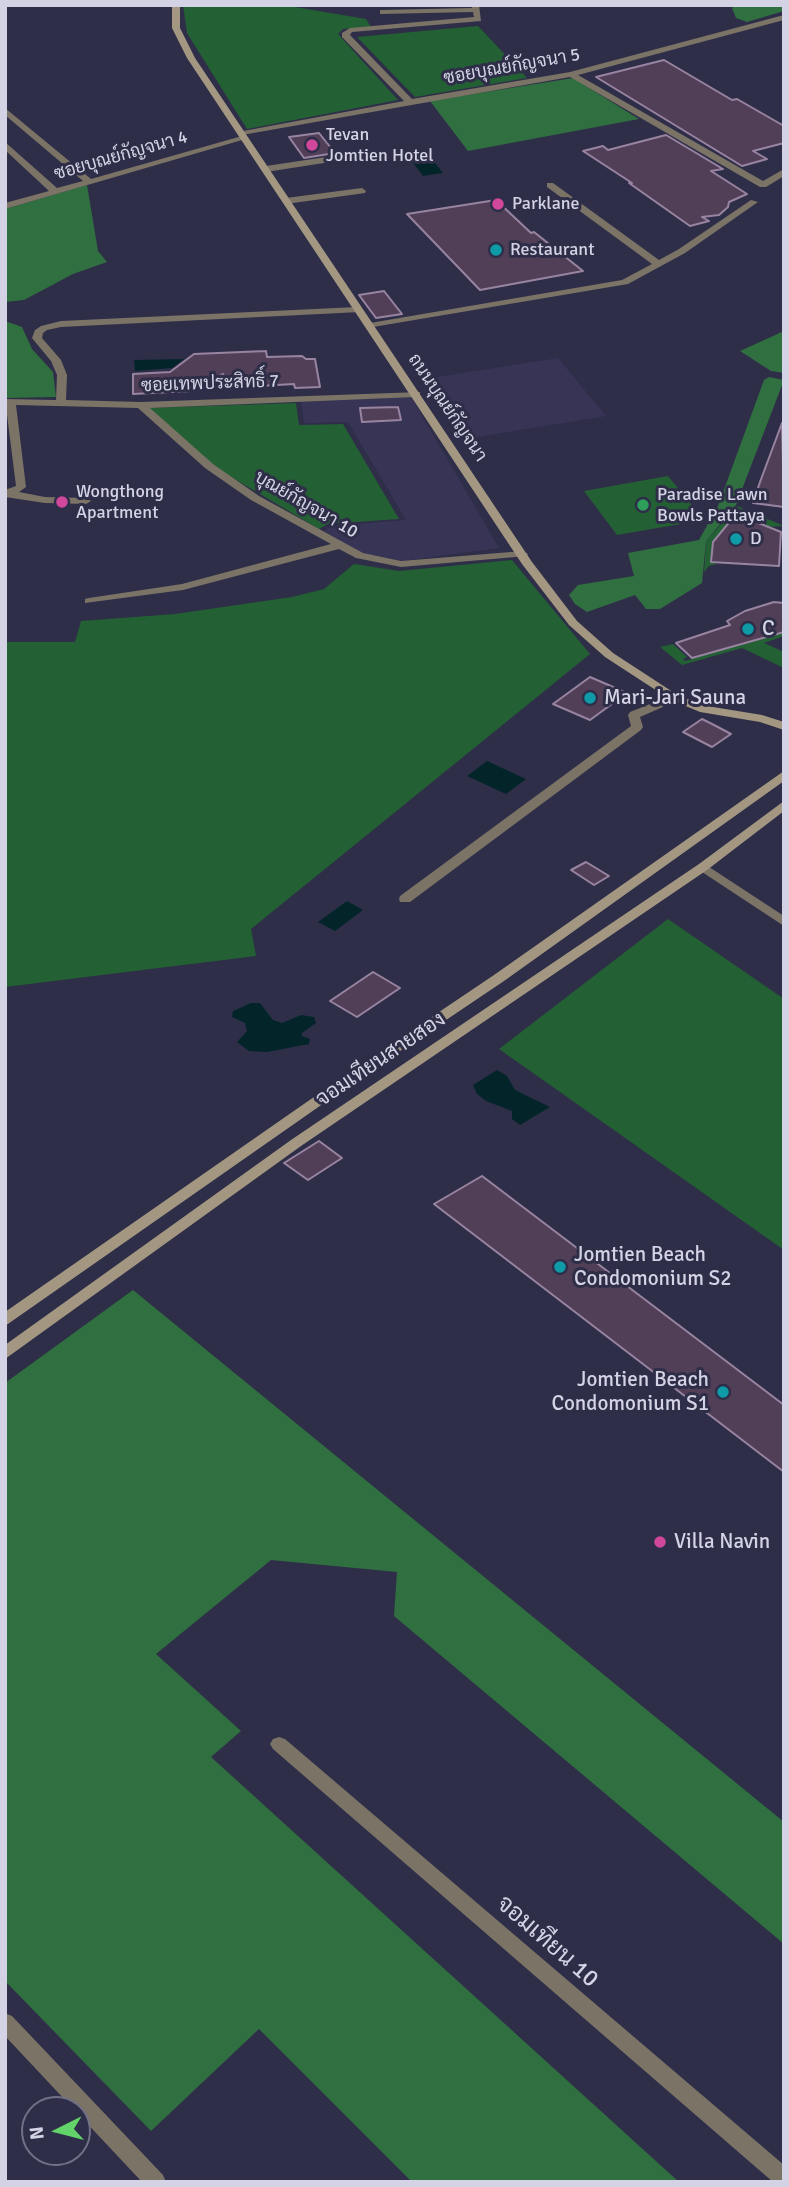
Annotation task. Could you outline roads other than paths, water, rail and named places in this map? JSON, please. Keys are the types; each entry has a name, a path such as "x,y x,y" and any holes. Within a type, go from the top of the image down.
{"street":[{"name":"ถนนบุณย์กัญจนา","path":"176,5 176,28 191,58 528,564 573,623 609,655 675,698 704,709 762,719 784,726"},
{"path":"383,12 475,8 478,19 350,30 345,34 410,102"},
{"name":"ซอยบุณย์กัญจนา 5","path":"243,135 571,74 784,17"},
{"path":"571,74 763,185 784,172"},
{"path":"5,110 90,182"},
{"name":"ซอยบุณย์กัญจนา 4","path":"5,206 243,135"},
{"path":"5,145 56,191"},
{"path":"266,169 353,156"},
{"path":"550,185 658,264"},
{"path":"286,201 362,191"},
{"path":"370,326 625,282 754,202"},
{"path":"61,402 62,375 56,360 37,338 38,331 44,328 61,324 357,310"},
{"name":"ซอยเทพประสิทธิ์ 7","path":"8,402 141,405 416,394"},
{"path":"7,493 21,487 8,402"},
{"name":"บุณย์กัญจนา 10","path":"141,405 209,466 255,498 360,556 401,564 523,554"},
{"path":"7,493 45,500 86,500"},
{"path":"89,601 183,587 340,545"},
{"path":"405,899 637,727 634,715 675,698"},
{"name":"จอมเทียนสายสอง","path":"5,1320 276,1129 499,978 784,775"},
{"name":"จอมเทียนสายสอง","path":"5,1353 296,1143 703,867 784,805"},
{"path":"715,822 744,836"},
{"path":"703,867 784,922"},
{"path":"276,1129 296,1143"},
{"name":"จอมเทียน 10","path":"279,1744 784,2178"},
{"path":"5,2022 156,2182"}],"place":[{"name":"Tevan Jomtien Hotel","path":"312,145"},
{"name":"Parklane","path":"498,204"},
{"name":"Restaurant","path":"496,250"},
{"name":"Wongthong Apartment","path":"62,502"},
{"name":"Paradise Lawn Bowls Pattaya","path":"643,505"},
{"name":"D","path":"736,539"},
{"name":"C","path":"748,629"},
{"name":"Mari-Jari Sauna","path":"590,698"},
{"name":"Jomtien Beach Condomonium S2","path":"560,1267"},
{"name":"Jomtien Beach Condomonium S1","path":"723,1392"},
{"name":"Villa Navin","path":"660,1542"}]}
